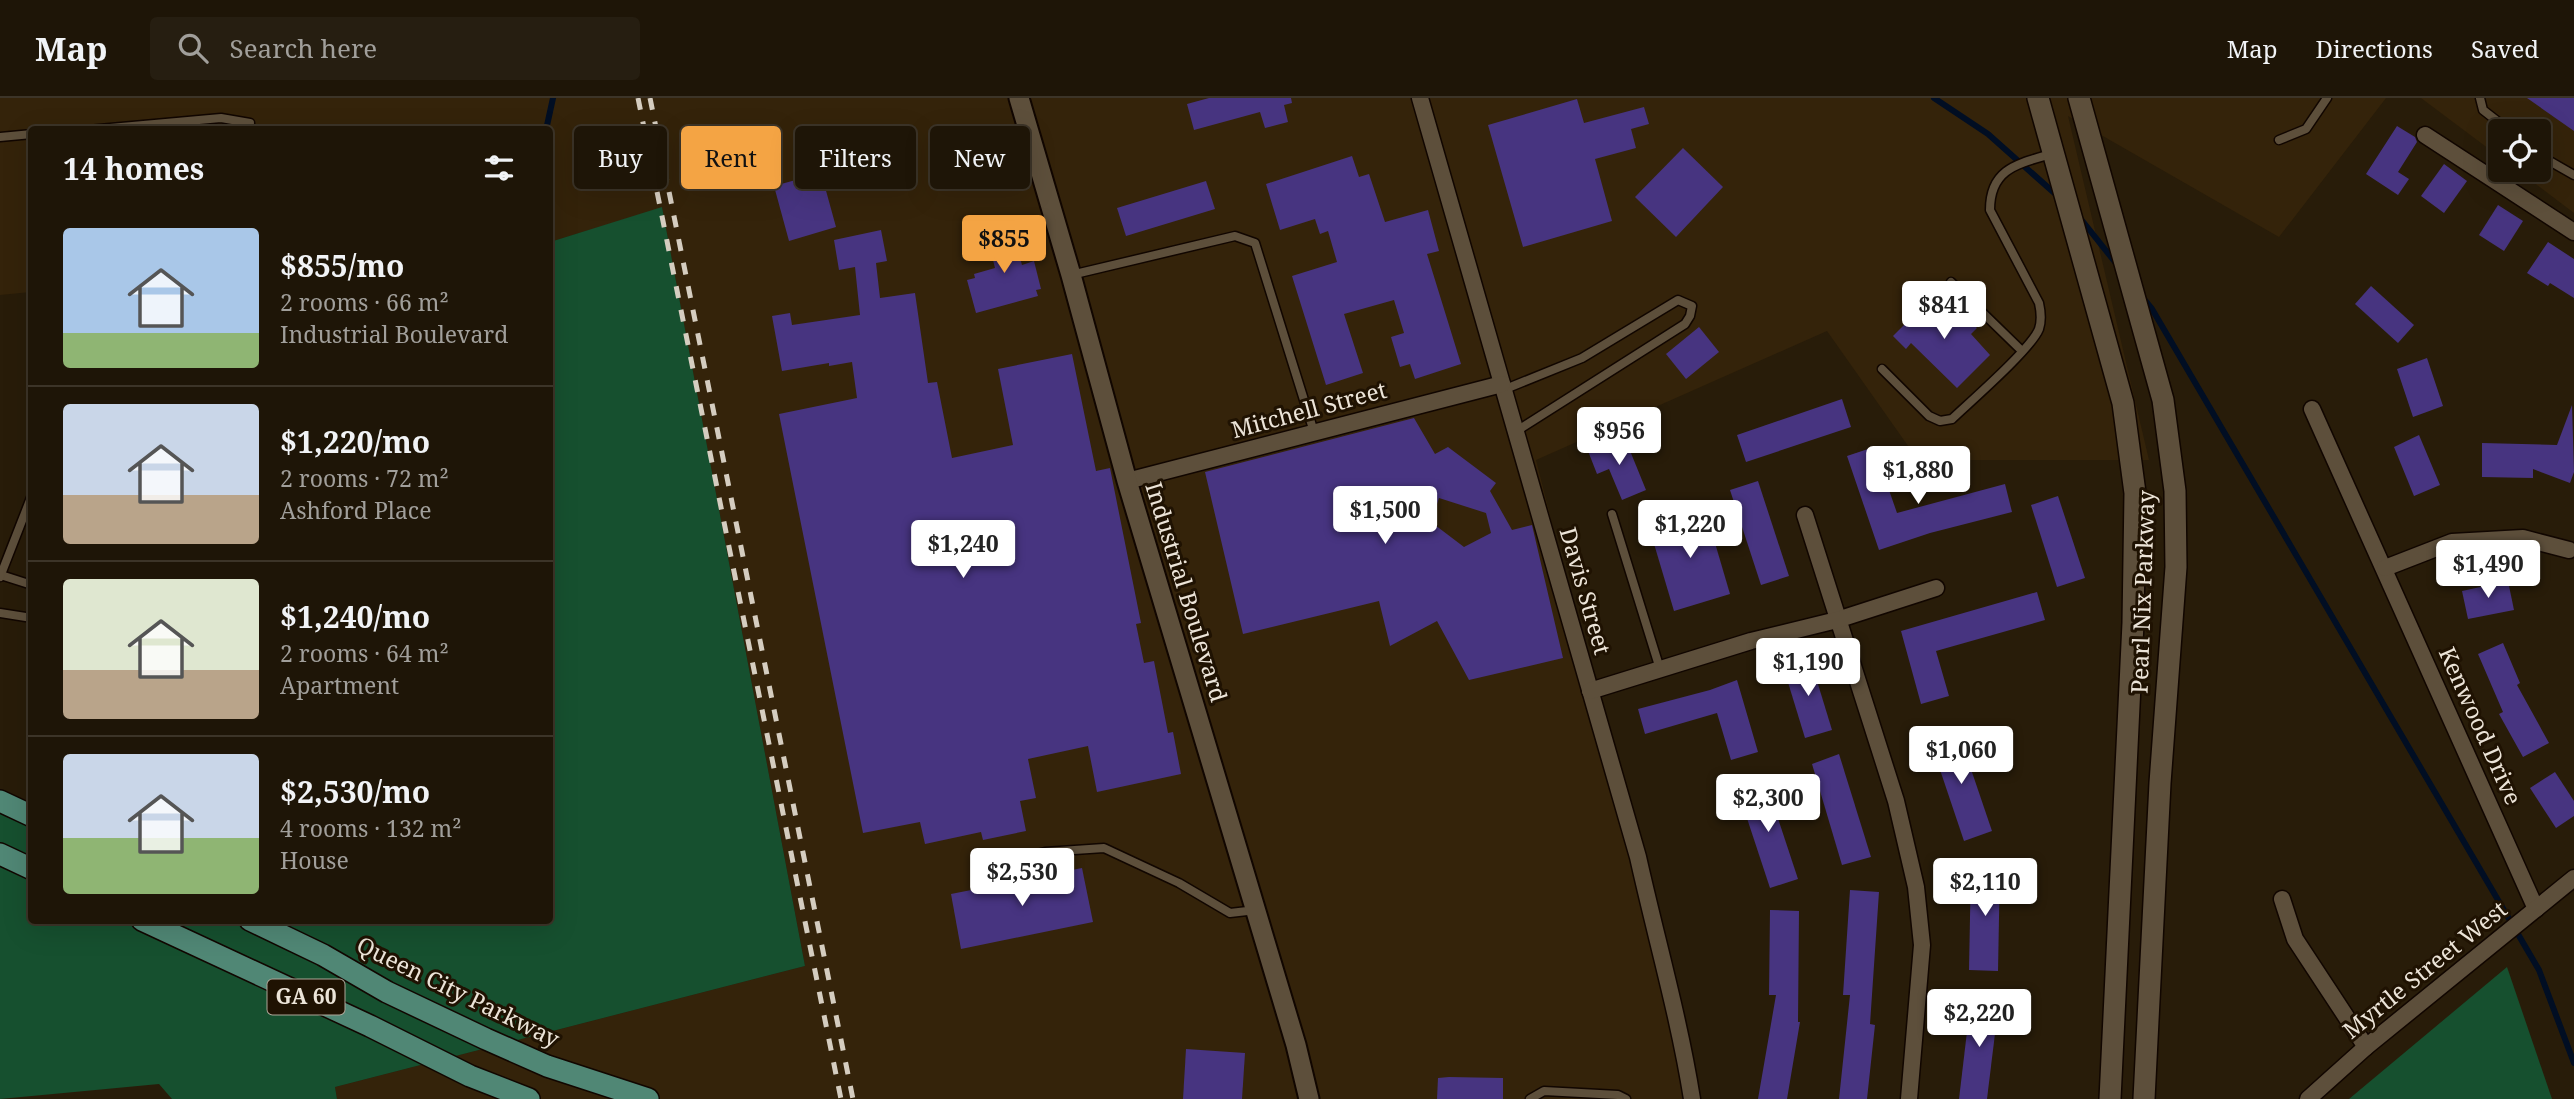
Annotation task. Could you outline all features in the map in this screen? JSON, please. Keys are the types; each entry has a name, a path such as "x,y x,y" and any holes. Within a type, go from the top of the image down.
{"main road":[{"name":"Pearl Nix Parkway","path":"2038,98 2123,403 2135,494 2133,623 2110,1099"},
{"name":"Pearl Nix Parkway","path":"2079,98 2164,400 2175,491 2176,567 2160,783 2144,1099"},
{"path":"0,802 28,814"},
{"path":"0,854 28,867"},
{"name":"GA 60","path":"151,924 370,1026 470,1076 529,1099"},
{"name":"Queen City Parkway","path":"258,924 323,955 387,992 486,1039 547,1066 648,1099"}],"street":[{"name":"Industrial Boulevard","path":"1019,98 1127,481 1296,1045 1309,1099"},
{"name":"Davis Street","path":"1420,98 1638,857 1684,1046 1692,1099"},
{"path":"2425,135 2574,232"},
{"name":"Mitchell Street","path":"1127,481 1502,387"},
{"name":"Kenwood Drive","path":"2312,410 2536,909"},
{"path":"1805,515 1896,802 1916,887 1922,945 1909,1099"},
{"path":"2385,568 2452,542 2523,538 2570,550"},
{"path":"1590,691 1751,641 1837,620 1936,588"},
{"name":"Myrtle Street West","path":"2308,1099 2366,1047 2574,878"},
{"path":"2282,899 2295,939 2366,1047"}],"lane":[{"path":"2279,141 2306,129 2327,98"},
{"path":"2480,98 2483,110 2495,119"},
{"path":"132,126 221,118 250,123 250,126"},
{"path":"0,137 28,134"},
{"path":"1882,369 1929,416 1940,421 1952,419 2038,332 2042,317 2039,303 1990,210 1990,193 1995,182 2008,169 2053,153"},
{"path":"2551,162 2574,175"},
{"path":"1071,275 1235,236 1255,243 1314,432"},
{"path":"1951,282 2022,351"},
{"path":"1502,387 1582,358 1678,300 1692,306 1685,324 1516,432"},
{"path":"28,505 1,576 28,584"},
{"path":"1612,514 1660,669"},
{"path":"0,613 28,617"},
{"path":"987,866 1045,852 1104,848 1179,883 1230,913 1256,910"},
{"path":"1530,1099 1544,1091 1618,1095 1626,1099"}],"shaded area":[{"path":"0,98 2386,98 2279,237 2068,116 2149,460 1918,460 1827,331 1536,460 1698,1099 337,1099 335,1087 805,966 662,208 553,241 553,126 28,126 28,292 0,295"},
{"path":"2421,98 2574,98 2574,213 2533,182 2551,182 2551,119 2488,119 2488,148"}],"green space":[{"path":"662,207 805,966 335,1087 337,1099 172,1099 159,1084 0,1099 0,813 28,822 28,924 553,924 553,241"},
{"path":"2507,967 2552,1099 2349,1099"}],"building":[{"path":"1209,98 1291,98 1292,103 1284,105 1288,122 1265,128 1260,112 1194,130 1187,104"},
{"path":"2527,98 2574,98 2574,131"},
{"path":"1577,99 1584,123 1644,107 1649,124 1631,129 1636,148 1595,159 1612,221 1523,247 1488,125"},
{"path":"2397,126 2415,137 2417,142 2398,172 2409,179 2398,195 2366,174"},
{"path":"1683,148 1723,187 1676,237 1635,197"},
{"path":"1352,156 1359,177 1369,174 1385,222 1428,210 1439,251 1427,254 1461,364 1415,379 1410,364 1400,367 1391,337 1404,333 1394,300 1344,314 1363,373 1326,385 1292,276 1337,262 1328,231 1320,234 1315,219 1280,230 1266,184"},
{"path":"2444,164 2467,181 2444,213 2421,196"},
{"path":"795,180 795,189 826,189 836,227 789,241 775,189 781,189 781,184"},
{"path":"1206,181 1215,209 1126,236 1117,208"},
{"path":"2498,205 2523,221 2504,251 2479,235"},
{"path":"1011,225 1022,265 1034,261 1041,289 1036,290 1038,296 976,313 967,280 975,278 974,274 995,268 986,232"},
{"path":"881,230 887,261 876,263 880,298 915,293 928,383 937,382 952,458 1013,445 998,369 1072,354 1096,471 1110,468 1141,623 1136,624 1144,663 1154,661 1168,733 1173,732 1181,774 1097,792 1088,746 1028,759 1036,798 1020,801 1026,831 983,840 981,832 925,844 920,822 863,833 779,414 857,398 852,362 782,371 772,316 790,313 792,325 860,315 855,267 839,270 834,240"},
{"path":"2548,242 2574,259 2574,298 2527,273"},
{"path":"2371,286 2414,325 2398,343 2355,304"},
{"path":"1933,296 1957,320 1963,314 1977,328 1971,334 1990,355 1957,388 1911,343 1906,349 1893,336"},
{"path":"1699,327 1719,352 1686,379 1666,354"},
{"path":"2427,358 2443,406 2413,417 2397,369"},
{"path":"1842,399 1851,427 1746,462 1737,435"},
{"path":"2572,405 2574,472 2570,483 2533,469 2533,478 2482,477 2482,443 2557,445"},
{"path":"1414,418 1435,454 1448,447 1496,483 1490,491 1512,530 1532,525 1563,658 1469,680 1437,621 1390,646 1379,601 1243,634 1205,472","holes":["1439,498 1486,513 1491,533 1464,547 1431,522"]},
{"path":"2419,435 2440,485 2414,496 2394,447"},
{"path":"1624,436 1646,490 1622,500 1609,469 1597,474 1588,451"},
{"path":"1874,447 1897,513 2005,484 2012,512 1930,533 1879,550 1847,456"},
{"path":"1758,481 1789,576 1761,585 1730,490"},
{"path":"2058,496 2085,578 2057,587 2031,505"},
{"path":"1705,509 1730,594 1674,611 1649,527"},
{"path":"2508,581 2514,610 2468,619 2462,591"},
{"path":"2037,592 2045,620 1936,651 1949,696 1921,704 1901,631"},
{"path":"2503,643 2520,683 2517,685 2549,743 2523,757 2499,714 2503,712 2478,654"},
{"path":"1810,658 1832,730 1805,738 1783,666"},
{"path":"1737,680 1758,752 1731,760 1717,713 1645,734 1638,709"},
{"path":"1958,731 1992,831 1964,841 1930,740"},
{"path":"1839,754 1871,857 1842,865 1812,764"},
{"path":"2555,772 2574,801 2574,816 2556,828 2530,788"},
{"path":"1765,779 1798,879 1770,888 1737,788"},
{"path":"1971,865 2000,865 1998,971 1969,970"},
{"path":"1082,868 1093,922 961,949 951,894"},
{"path":"1850,890 1879,892 1870,1024 1875,1025 1867,1099 1839,1099 1850,995 1843,995"},
{"path":"1770,910 1799,911 1800,1022 1787,1099 1758,1099 1776,995 1769,995"},
{"path":"1971,998 1999,1001 1987,1099 1959,1099"},
{"path":"1186,1049 1245,1053 1242,1099 1183,1099"},
{"path":"1438,1078 1503,1078 1503,1099 1437,1099"}],"waterway":[{"path":"547,126 553,98"},
{"path":"1934,98 1988,134 2060,198"},
{"path":"2080,218 2119,267"},
{"path":"2143,298 2152,309 2539,970 2574,1063"}],"railway":[{"path":"638,98 841,1099"},
{"path":"650,98 853,1099"}]}
